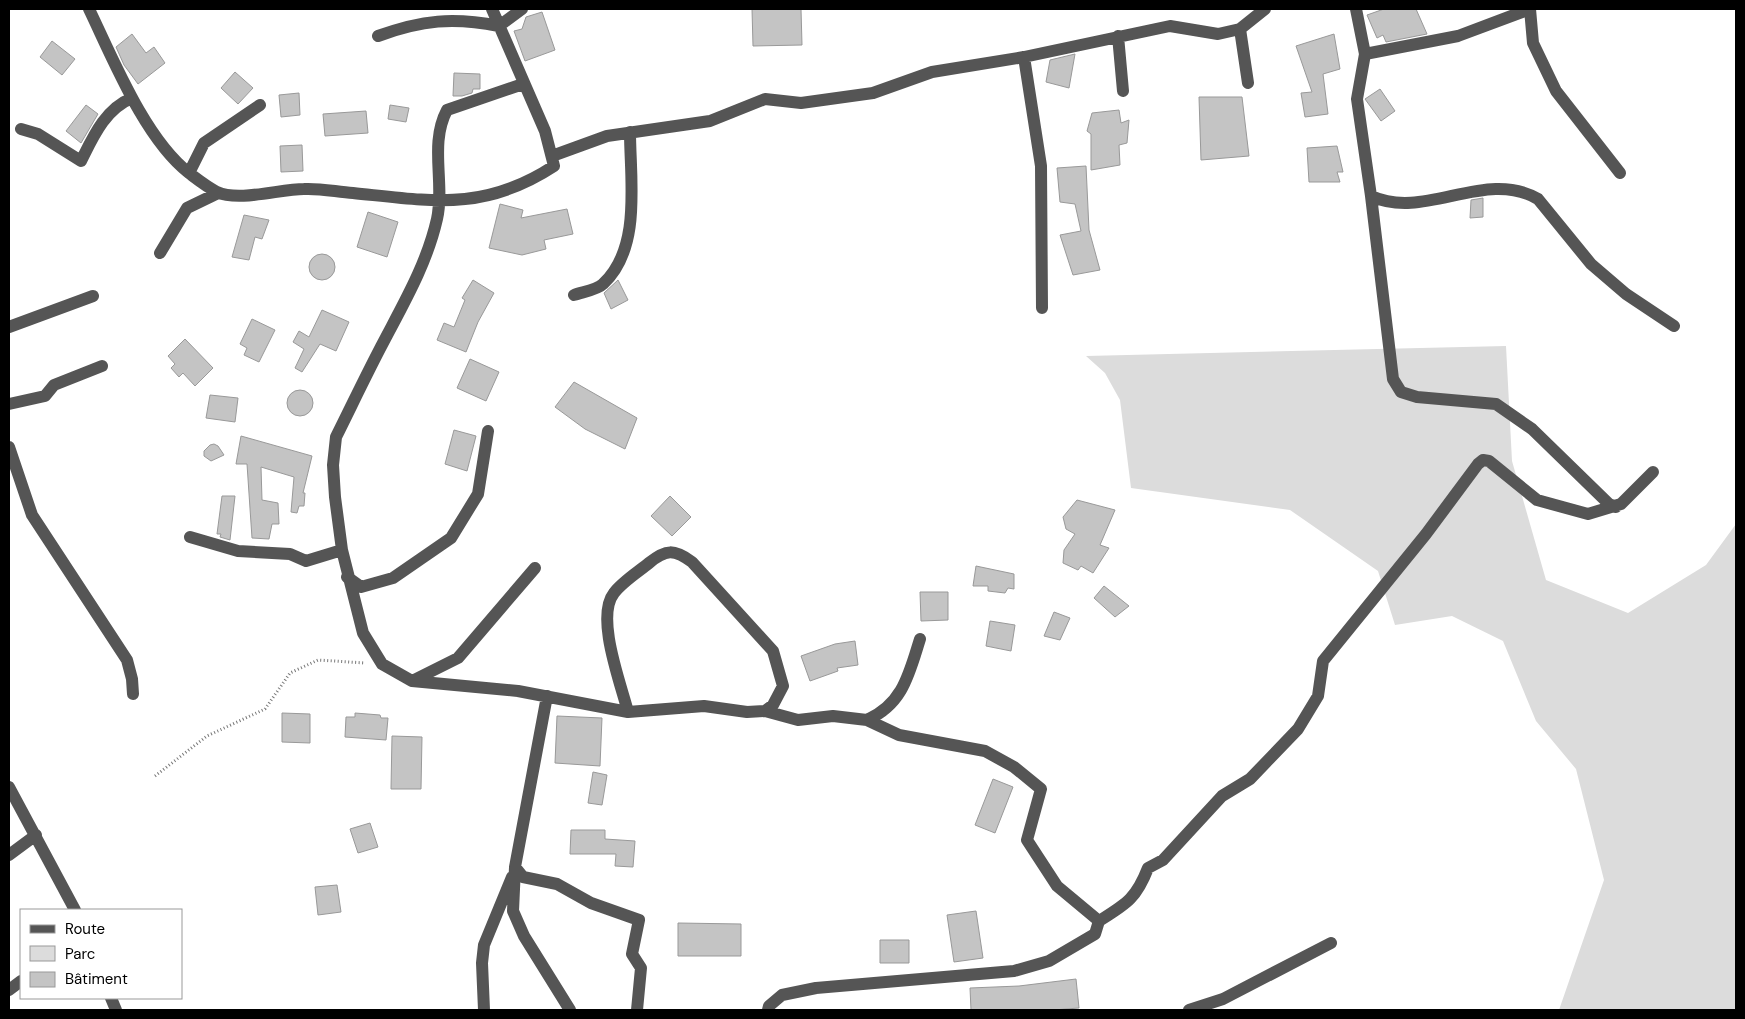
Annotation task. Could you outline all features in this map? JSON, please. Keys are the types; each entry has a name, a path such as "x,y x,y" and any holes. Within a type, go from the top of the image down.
{"street":[{"path":"89,9 132,98 168,152 190,173 218,193 246,196 304,189 440,202 491,196 532,181 554,166 545,131 492,9"},
{"path":"378,36 410,24 462,20 499,26 522,9"},
{"path":"552,156 607,136 710,121 765,99 801,103 872,93 932,72 1024,57 1170,26 1218,34 1240,29 1265,9"},
{"path":"1356,9 1365,54 1357,99 1371,196 1393,379 1401,392 1417,397 1496,404 1532,429 1609,504 1616,507"},
{"path":"1365,54 1458,36 1530,9 1533,43 1556,92 1620,173"},
{"path":"1240,29 1248,83"},
{"path":"1118,36 1123,91"},
{"path":"1024,57 1041,166 1042,308"},
{"path":"523,84 447,110 438,131 440,202 437,219 419,274 336,437 334,498 347,576 363,633 382,664 412,681 518,691 628,712 704,706 747,712 765,711 798,720 833,716 867,720 899,735 985,751 1014,766 1041,789 1027,840 1057,886 1099,921"},
{"path":"21,129 38,134 81,161 96,129 120,103 132,98"},
{"path":"190,173 204,143 260,105"},
{"path":"574,295 602,286 622,259 631,220 630,132"},
{"path":"1371,196 1390,203 1412,204 1479,189 1511,189 1528,194 1538,200 1591,264 1626,294 1674,326"},
{"path":"160,254 187,208 218,193"},
{"path":"9,326 93,296"},
{"path":"9,404 45,396 54,385 102,366"},
{"path":"347,576 361,587 393,578 451,538 478,494 488,431"},
{"path":"9,447 32,515 127,660 132,679 133,694"},
{"path":"768,1010 769,1006 782,995 816,988 1014,972 1049,961 1095,934 1099,921 1128,902 1140,889 1148,868 1163,860 1222,796 1250,779 1298,730 1318,696 1323,661 1426,534 1478,464 1483,460 1489,461 1537,500 1588,514 1616,507 1653,472"},
{"path":"190,537 238,551 290,554 306,560 342,550"},
{"path":"628,712 606,626 608,609 613,594 657,556 661,553 678,552 692,562 773,651 783,686 773,705 765,711"},
{"path":"412,681 458,658 535,568"},
{"path":"867,720 882,714 904,688 920,639"},
{"path":"547,696 515,868 513,911 524,936 570,1010"},
{"path":"9,787 74,909"},
{"path":"9,855 36,835"},
{"path":"484,1010 482,963 484,945 515,868"},
{"path":"515,868 523,877 557,884 591,903 638,920 632,954 641,968 637,1010"},
{"path":"1189,1010 1223,999 1331,943"},
{"path":"9,990 20,982"}],"path":[{"path":"155,776 207,736 266,709 290,673 318,660 382,664"}],"green space":[{"path":"1506,346 1512,461 1546,580 1628,613 1706,565 1736,524 1736,1010 1559,1010 1604,880 1576,769 1536,721 1503,641 1452,616 1395,625 1378,571 1290,510 1131,488 1120,400 1105,373 1086,356"}],"building":[{"path":"752,9 801,9 802,45 753,46"},
{"path":"1384,9 1416,9 1427,34 1386,42 1383,35 1377,38 1367,15"},
{"path":"542,12 555,50 525,61 514,31 522,29 526,17"},
{"path":"132,34 146,53 154,47 165,63 138,84 124,65 116,47"},
{"path":"1334,34 1340,69 1323,74 1328,114 1305,117 1301,93 1312,92 1296,46"},
{"path":"52,41 75,59 62,75 40,57"},
{"path":"1075,54 1069,88 1046,82 1050,60"},
{"path":"235,72 253,88 238,104 221,88"},
{"path":"454,73 480,74 480,89 473,89 472,93 462,96 453,96"},
{"path":"1380,89 1395,111 1381,121 1365,99"},
{"path":"299,93 300,115 281,117 279,95"},
{"path":"1199,97 1242,97 1249,156 1201,160"},
{"path":"86,105 98,114 81,143 66,131"},
{"path":"390,105 409,108 406,122 388,119"},
{"path":"1119,110 1121,123 1129,120 1127,143 1119,145 1120,165 1091,170 1091,134 1087,131 1092,113"},
{"path":"366,111 368,133 325,136 323,114"},
{"path":"302,145 303,171 281,172 280,146"},
{"path":"1337,146 1343,172 1337,172 1340,182 1309,182 1307,148"},
{"path":"1086,166 1089,230 1100,270 1073,275 1060,235 1081,231 1075,204 1060,202 1057,168"},
{"path":"1483,198 1483,217 1470,218 1471,200"},
{"path":"500,204 523,210 521,218 567,209 573,234 544,240 546,249 522,255 489,248"},
{"path":"368,212 398,222 387,257 357,247"},
{"path":"244,215 269,220 262,239 255,237 249,260 232,257"},
{"path":"322,254 331,258 335,267 331,276 322,280 313,276 309,267 313,258"},
{"path":"473,280 494,293 478,322 466,352 437,340 444,323 454,327 465,300 462,298"},
{"path":"618,280 628,300 611,309 604,293"},
{"path":"322,310 349,322 336,351 320,344 302,372 295,368 304,349 293,342 299,331 309,337"},
{"path":"252,319 275,330 259,362 244,355 247,348 240,344"},
{"path":"185,339 213,368 195,386 183,373 179,377 171,368 175,364 168,356"},
{"path":"470,359 499,372 486,401 457,388"},
{"path":"574,382 637,418 625,449 585,429 555,407"},
{"path":"300,390 309,394 313,403 309,412 300,416 291,412 287,403 291,394"},
{"path":"210,395 238,398 235,422 206,418"},
{"path":"454,430 476,436 467,471 445,464"},
{"path":"241,436 312,456 303,493 305,493 304,506 299,506 297,513 291,512 294,477 261,467 262,500 278,503 279,524 272,524 269,539 252,538 247,464 236,464"},
{"path":"214,444 218,446 224,455 211,461 204,456 204,451"},
{"path":"222,496 235,496 230,540 220,537 221,534 217,534"},
{"path":"670,496 691,517 672,536 651,516"},
{"path":"1077,500 1115,510 1100,545 1109,548 1093,573 1081,566 1078,570 1063,563 1064,550 1075,534 1066,529 1063,517"},
{"path":"976,566 1014,574 1014,589 1008,588 1005,593 988,591 988,586 973,586"},
{"path":"1104,586 1129,606 1115,617 1094,598"},
{"path":"920,592 948,592 948,620 921,621"},
{"path":"1054,612 1070,618 1060,640 1044,636"},
{"path":"990,621 1015,625 1011,651 986,646"},
{"path":"855,641 858,665 837,668 838,671 810,681 801,656 835,644"},
{"path":"282,713 310,714 310,743 282,742"},
{"path":"355,713 380,715 381,718 388,718 386,740 345,737 346,717 355,717"},
{"path":"557,716 602,718 600,766 555,763"},
{"path":"392,736 422,737 421,789 391,789"},
{"path":"593,772 607,775 602,805 588,803"},
{"path":"993,779 1013,787 995,833 975,825"},
{"path":"370,823 378,847 358,853 350,829"},
{"path":"571,830 605,830 605,839 635,841 633,867 615,866 616,854 570,854"},
{"path":"337,885 341,912 318,915 315,887"},
{"path":"976,911 983,958 954,962 947,915"},
{"path":"678,923 741,924 741,956 678,956"},
{"path":"880,940 909,940 909,963 880,963"},
{"path":"1076,979 1079,1008 1053,1010 971,1010 970,988 1019,986"}]}
